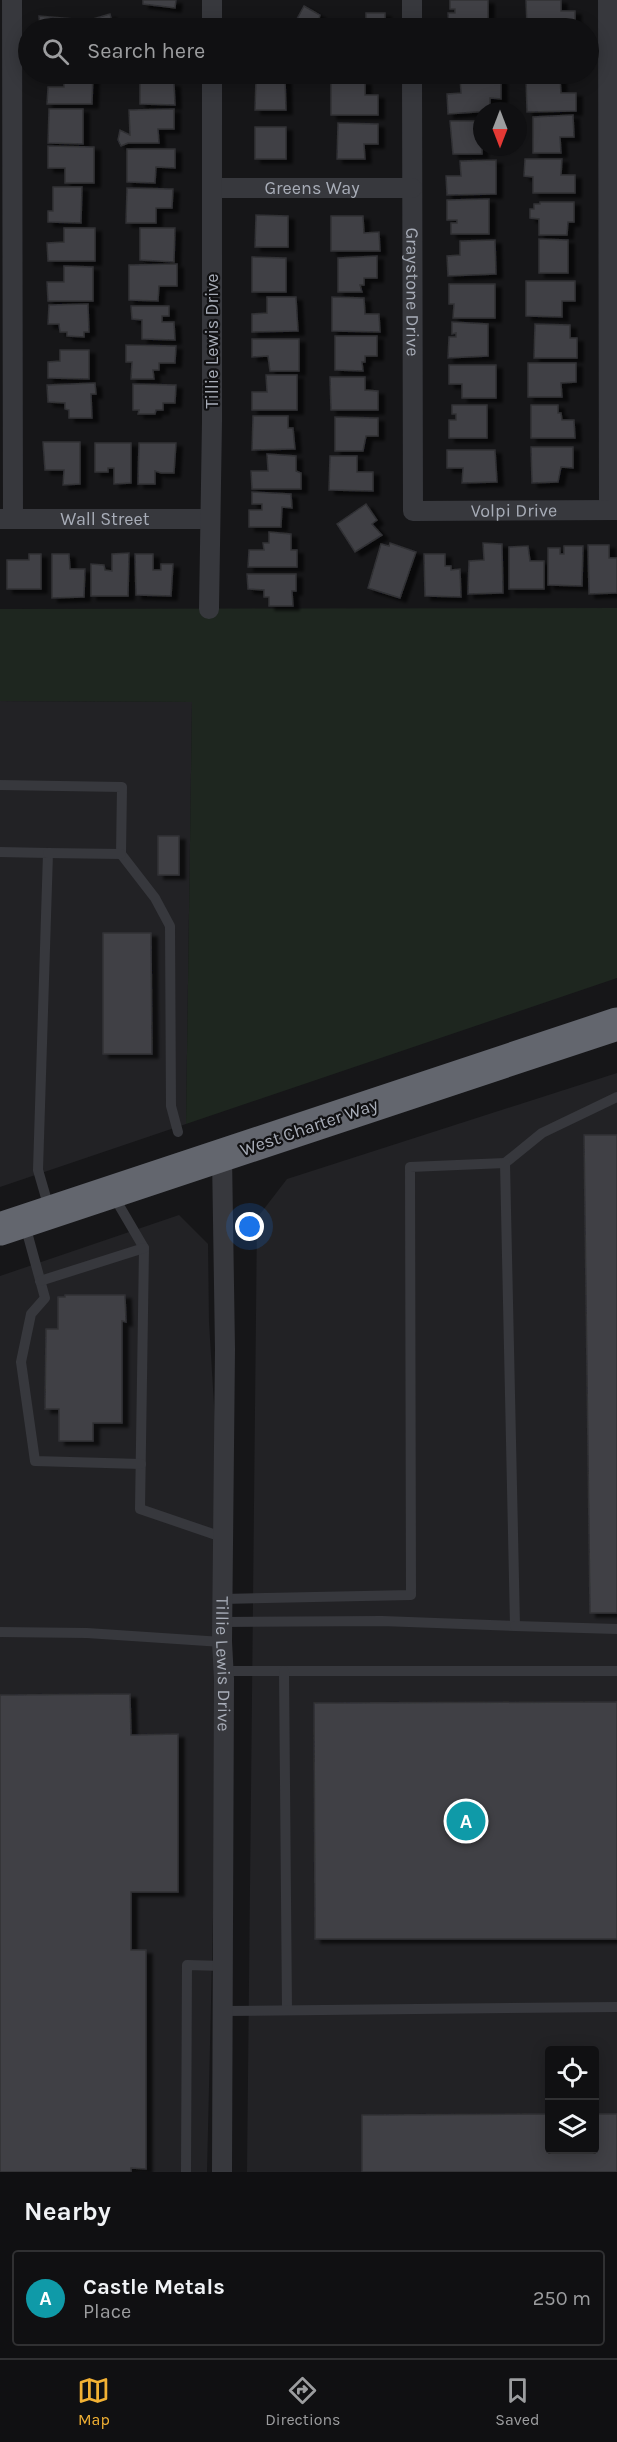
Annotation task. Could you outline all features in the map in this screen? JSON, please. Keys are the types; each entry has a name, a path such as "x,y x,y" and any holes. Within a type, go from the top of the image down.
{"highway":[{"name":"West Charter Way","path":"25,1221 617,1024"}],"street":[{"path":"6,519 6,156 12,0"},
{"path":"212,0 212,18"},
{"path":"412,0 412,18"},
{"path":"608,0 613,510"},
{"name":"Tillie Lewis Drive","path":"209,609 212,421 212,84"},
{"name":"Graystone Drive","path":"412,84 413,511"},
{"name":"Greens Way","path":"212,188 412,188"},
{"name":"Volpi Drive","path":"413,511 613,510"},
{"name":"Wall Street","path":"6,519 209,519"},
{"name":"Tillie Lewis Drive","path":"222,1156 225,1349 222,1537 222,2172"}],"lane":[{"path":"0,785 122,787 121,854 155,898 170,926 171,1106 178,1132"},
{"path":"0,852 121,854"},
{"path":"48,853 38,1170 25,1221 45,1298 32,1314 21,1362 35,1461 141,1464"},
{"path":"222,1599 411,1595 410,1167 505,1163 542,1133 617,1097"},
{"path":"505,1163 515,1626"},
{"path":"111,1192 144,1248 141,1509 222,1537"},
{"path":"40,1281 144,1248"},
{"path":"0,1632 222,1632 382,1621 617,1629"},
{"path":"223,1671 617,1671"},
{"path":"284,1671 287,2010"},
{"path":"186,2172 187,1965 223,1966"},
{"path":"223,2011 617,2007"}],"shaded area":[{"path":"617,608 617,978 186,1124 192,702 0,701 0,609"},
{"path":"0,701 192,702 186,1124 0,1187"},
{"path":"617,1073 617,2172 247,2172 257,1218 287,1179"},
{"path":"179,1215 208,1244 209,1322 222,1537 207,2172 0,2172 0,1276"}],"building":[{"path":"143,0 176,0 175,8 143,4"},
{"path":"450,0 488,0 488,18 448,18 448,13 455,13 455,9 450,9"},
{"path":"526,0 561,0 561,11 575,11 575,18 527,18"},
{"path":"304,6 320,15 319,18 297,18"},
{"path":"366,13 385,13 385,18 366,18"},
{"path":"110,14 111,18 96,18"},
{"path":"39,16 62,18 39,18"},
{"path":"64,84 93,84 92,104 47,104 48,87 64,87"},
{"path":"140,84 174,84 175,105 140,104"},
{"path":"256,84 285,84 286,110 255,110"},
{"path":"331,84 365,84 365,95 378,95 378,115 331,115"},
{"path":"460,84 501,84 501,99 490,98 490,102 473,102 473,112 448,114 447,94 461,93"},
{"path":"526,84 560,84 561,93 576,93 576,111 527,112"},
{"path":"49,109 83,109 83,144 48,143"},
{"path":"174,109 174,129 158,129 159,143 128,143 121,146 118,140 120,130 130,135 129,110"},
{"path":"573,115 574,137 560,137 561,153 533,153 533,117"},
{"path":"450,121 473,121 473,154 453,154"},
{"path":"338,123 378,124 378,144 364,144 365,159 337,159"},
{"path":"255,127 286,127 286,159 255,159"},
{"path":"48,146 94,147 94,183 65,183 65,168 48,168"},
{"path":"127,149 175,149 175,168 156,167 155,183 127,182"},
{"path":"525,159 562,159 561,175 575,175 575,193 533,193 533,177 524,176"},
{"path":"496,160 496,194 447,195 446,176 461,176 460,161"},
{"path":"53,187 82,187 81,223 48,222 48,211 53,211"},
{"path":"127,188 173,189 172,208 156,208 156,223 126,223"},
{"path":"489,199 489,234 451,234 451,223 457,223 457,220 447,220 447,200"},
{"path":"540,202 574,202 574,222 568,222 567,235 539,235 539,219 530,218 530,209 534,209 534,204 540,204"},
{"path":"256,215 288,216 288,247 255,247"},
{"path":"331,216 363,216 364,233 379,232 380,251 331,251"},
{"path":"64,228 95,228 95,261 48,261 47,243 64,242"},
{"path":"140,228 175,228 174,262 140,260"},
{"path":"539,239 568,240 568,273 539,273"},
{"path":"495,240 496,274 448,276 447,256 460,255 460,241"},
{"path":"377,256 377,278 364,278 364,285 360,285 362,292 338,292 338,258"},
{"path":"252,257 286,258 286,292 252,292"},
{"path":"177,264 177,286 159,286 158,301 129,300 129,265"},
{"path":"64,266 93,267 93,301 48,301 47,282 64,282"},
{"path":"526,281 575,281 575,301 562,301 562,317 526,316"},
{"path":"449,284 495,284 495,318 453,318 454,304 449,304"},
{"path":"267,297 296,297 298,331 252,332 252,314 267,313"},
{"path":"332,297 364,298 365,314 379,314 380,332 332,331"},
{"path":"88,304 89,332 84,332 84,337 67,336 67,332 60,332 59,324 48,324 49,305"},
{"path":"131,306 169,306 169,316 162,316 162,322 174,322 175,340 142,339 142,320 132,319"},
{"path":"452,322 488,324 488,356 448,358 449,337 456,337 456,333 452,334"},
{"path":"535,324 570,325 570,338 577,338 577,358 534,358"},
{"path":"335,336 377,336 377,356 365,356 365,362 362,362 363,371 335,370"},
{"path":"252,339 299,339 299,371 270,371 268,356 252,357"},
{"path":"126,345 176,346 175,363 159,363 159,370 153,370 154,379 131,379 132,362 126,362"},
{"path":"60,350 89,350 89,379 48,378 48,362 60,361"},
{"path":"528,363 576,363 576,382 561,383 562,397 528,397"},
{"path":"449,365 496,365 496,398 462,398 462,384 449,384"},
{"path":"266,375 297,375 297,410 252,410 252,392 267,392"},
{"path":"330,377 365,377 365,390 378,391 378,410 331,410"},
{"path":"95,383 96,394 91,394 92,418 69,418 69,410 65,409 65,403 48,402 47,385"},
{"path":"133,384 176,385 175,403 163,403 163,410 156,410 155,414 138,414 139,410 133,410"},
{"path":"452,405 487,405 487,438 449,438 449,420 456,420 456,414 452,414"},
{"path":"531,405 558,405 558,413 561,413 562,420 574,420 575,438 531,438"},
{"path":"253,416 288,416 288,428 293,428 295,449 252,450"},
{"path":"335,417 378,418 378,436 366,436 363,451 335,451"},
{"path":"43,442 80,442 80,484 63,485 64,470 45,470"},
{"path":"95,443 131,443 131,483 114,484 114,468 108,468 108,472 95,472"},
{"path":"139,443 176,443 174,473 155,471 155,484 138,484"},
{"path":"531,447 573,447 573,468 561,467 558,482 532,483"},
{"path":"447,450 495,450 497,482 462,483 463,468 447,468"},
{"path":"267,454 296,456 296,471 301,473 301,489 252,489 251,471 268,471"},
{"path":"330,456 357,456 357,472 373,472 373,491 329,490"},
{"path":"252,492 291,494 292,508 282,507 281,527 249,527 249,510 262,510 262,504 252,504"},
{"path":"366,504 377,520 372,524 382,535 355,552 337,524"},
{"path":"269,532 291,534 291,550 297,550 297,567 248,567 249,550 264,550 263,543 269,543"},
{"path":"390,543 416,552 400,598 368,588 381,544 389,546"},
{"path":"483,543 502,544 503,593 468,594 469,561 484,560"},
{"path":"588,545 609,545 609,558 617,558 617,593 589,594"},
{"path":"528,546 530,561 544,561 544,589 509,589 509,547"},
{"path":"564,546 583,546 582,586 548,585 548,548 560,548 560,554 564,554"},
{"path":"129,553 128,596 91,596 91,564 104,565 105,570 112,571 112,554"},
{"path":"29,554 41,554 41,589 7,589 7,560 29,560"},
{"path":"52,554 69,554 70,569 85,569 84,597 52,598"},
{"path":"135,554 153,554 153,570 161,570 161,564 173,564 171,596 136,595"},
{"path":"424,554 445,554 445,566 451,566 451,570 460,569 461,597 425,596"},
{"path":"247,574 296,574 296,591 292,591 293,606 269,606 269,597 264,597 264,590 248,589"},
{"path":"158,836 179,836 179,875 158,875"},
{"path":"103,933 151,933 152,1054 103,1054"},
{"path":"584,1135 617,1135 617,1613 590,1613"},
{"path":"65,1295 125,1295 126,1322 122,1321 122,1423 93,1423 93,1441 59,1441 59,1409 45,1409 46,1329 58,1329 58,1297 65,1297"},
{"path":"130,1694 131,1735 178,1734 178,1892 131,1892 131,1950 146,1950 146,2169 131,2168 131,2172 0,2172 0,1695"},
{"path":"617,1702 617,1939 315,1939 314,1703"},
{"path":"545,2114 545,2154 599,2154 599,2114 617,2114 617,2172 362,2172 362,2115"}],"place":[{"name":"Castle Metals","path":"466,1821"}]}
